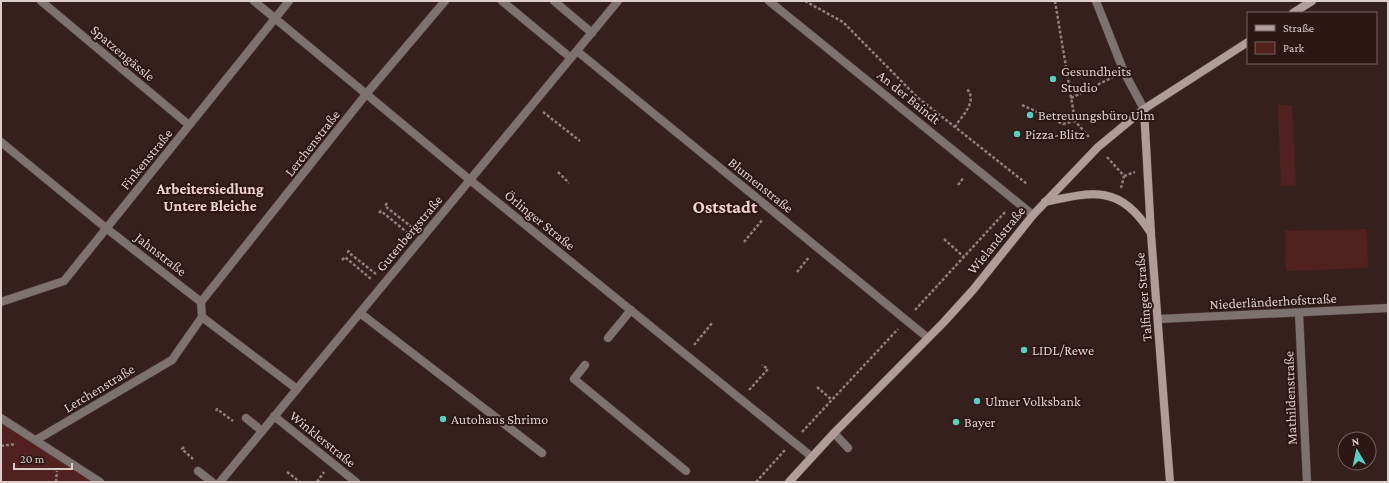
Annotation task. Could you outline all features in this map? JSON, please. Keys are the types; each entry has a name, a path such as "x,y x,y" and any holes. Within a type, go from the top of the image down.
{"street":[{"name":"Spatzengässle","path":"41,1 189,125"},
{"name":"Örlinger Straße","path":"254,1 470,180 812,457"},
{"name":"Finkenstraße","path":"1,302 64,281 289,1"},
{"name":"Lerchenstraße","path":"201,302 367,94 445,1"},
{"path":"502,1 571,58"},
{"path":"554,1 592,33"},
{"name":"Gutenbergstraße","path":"220,482 618,1"},
{"name":"An der Baindt","path":"769,1 1033,215"},
{"path":"1096,1 1124,72 1144,109"},
{"path":"1295,12 1312,1"},
{"name":"Wielandstraße","path":"789,482 834,433 973,290 1044,202 1098,147 1144,109 1247,43"},
{"name":"Blumenstraße","path":"577,51 928,338"},
{"name":"Talfinger Straße","path":"1144,109 1151,234 1170,482"},
{"name":"Jahnstraße","path":"1,142 106,228 201,302"},
{"path":"1044,202 1092,193 1117,199 1128,204 1137,213 1151,234"},
{"path":"201,302 202,317 297,389"},
{"name":"Niederländerhofstraße","path":"1158,319 1388,308"},
{"path":"608,338 631,310"},
{"path":"360,313 542,453"},
{"name":"Mathildenstraße","path":"1299,313 1307,482"},
{"name":"Lerchenstraße","path":"36,440 172,360 202,317"},
{"path":"585,364 574,379 686,471"},
{"name":"Winklerstraße","path":"274,416 356,482"},
{"path":"1,418 100,482"},
{"path":"246,418 262,431"},
{"path":"834,433 848,448"},
{"path":"198,471 212,482"}],"path":[{"path":"805,1 843,22 917,97 1027,184"},
{"path":"1055,1 1075,121 1124,176 1117,199"},
{"path":"1071,98 1124,72"},
{"path":"955,127 970,104 972,98 971,93 966,88"},
{"path":"533,104 580,141"},
{"path":"1022,105 1063,124 1075,121"},
{"path":"558,172 569,183"},
{"path":"756,482 1016,200"},
{"path":"387,204 385,206 421,239"},
{"path":"744,242 771,209"},
{"path":"379,213 381,210 421,239"},
{"path":"944,239 964,257"},
{"path":"797,272 816,247"},
{"path":"349,250 348,252 383,285"},
{"path":"342,260 345,257 383,285"},
{"path":"686,355 712,322"},
{"path":"741,400 768,369 762,365"},
{"path":"817,387 832,400"},
{"path":"287,472 300,482"}],"green space":[{"path":"1278,105 1292,105 1296,186 1281,186"},
{"path":"1367,229 1368,268 1286,271 1285,231"},
{"path":"1,418 100,482 1,482"}],"place":[{"name":"Gesundheits Studio","path":"1053,79"},
{"name":"Betreuungsbüro Ulm","path":"1030,115"},
{"name":"Pizza-Blitz","path":"1017,134"},
{"name":"LIDL/Rewe","path":"1024,350"},
{"name":"Ulmer Volksbank","path":"977,401"},
{"name":"Autohaus Shrimo","path":"443,419"},
{"name":"Bayer","path":"956,422"}],"district":[{"name":"Arbeitersiedlung Untere Bleiche","path":"210,198"},
{"name":"Oststadt","path":"725,207"}]}
